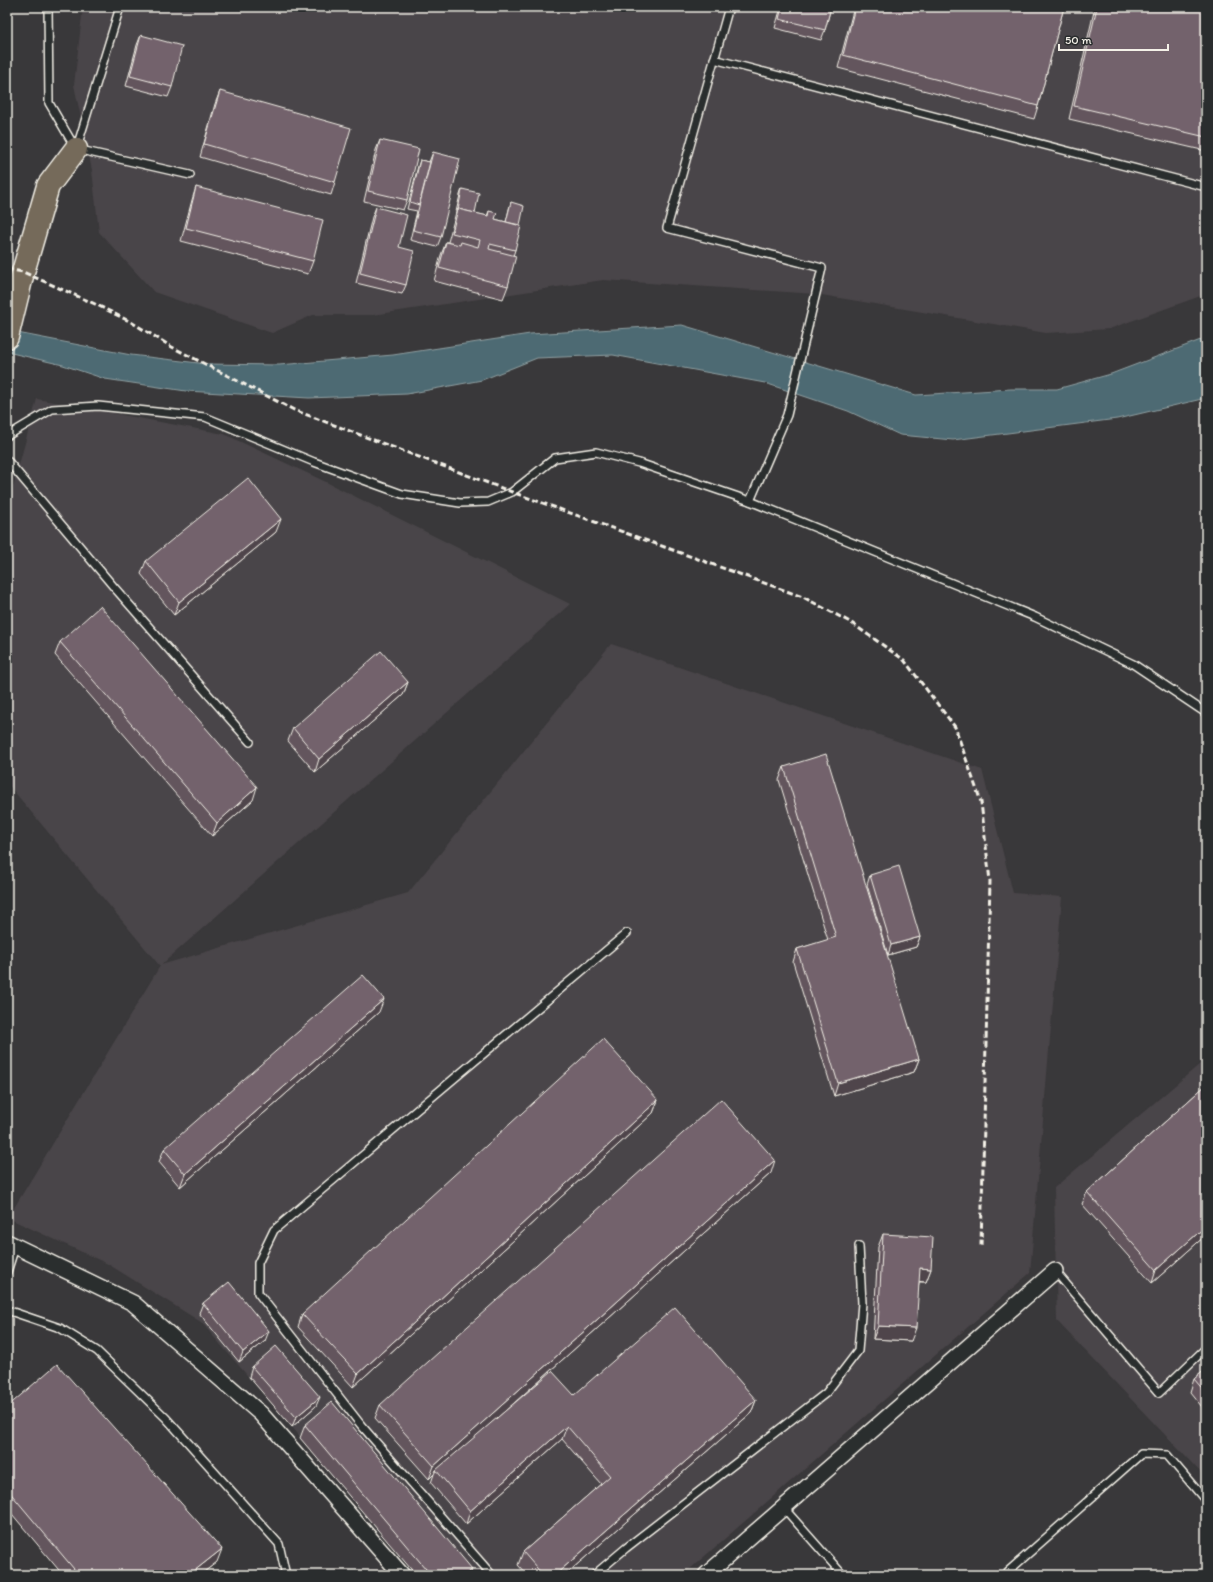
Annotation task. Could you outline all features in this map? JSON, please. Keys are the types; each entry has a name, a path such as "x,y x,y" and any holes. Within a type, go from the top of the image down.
{"main road":[{"path":"7,337 48,186 76,150"}],"street":[{"path":"11,1245 133,1303 261,1414 402,1575"},
{"path":"706,1575 1055,1271"}],"lane":[{"path":"48,7 49,103 76,150 190,175"},
{"path":"76,150 120,7"},
{"path":"729,7 666,228 822,268 787,415 750,501"},
{"path":"714,59 1206,187"},
{"path":"7,436 52,409 98,406 205,417 314,462 402,494 460,503 488,502 512,492 555,458 596,452 639,463 750,501 1035,617 1133,664 1206,713"},
{"path":"7,460 113,586 250,742"},
{"path":"492,1575 360,1425 258,1293 258,1263 274,1230 627,933"},
{"path":"7,1272 11,1245"},
{"path":"594,1575 626,1548 826,1393 858,1351 862,1303 859,1246"},
{"path":"1055,1271 1159,1393 1206,1348"},
{"path":"7,1310 60,1328 97,1351 166,1418 279,1544 285,1571 284,1575"},
{"path":"1004,1575 1141,1454 1167,1455 1206,1501"},
{"path":"783,1507 843,1575"}],"shaded area":[{"path":"83,7 1206,7 1206,294 1109,329 1046,333 816,294 603,280 373,315 313,315 272,333 154,292 99,232 92,170 74,85"},
{"path":"37,399 224,434 326,482 570,604 161,965 408,893 611,644 982,770 1013,893 1062,897 1030,1273 683,1575 420,1575 201,1322 108,1264 8,1218 160,966 7,783 7,509"},
{"path":"1206,1059 1206,1478 1057,1321 1054,1188"}],"water":[{"path":"682,325 916,395 1011,389 1057,389 1111,374 1206,338 1206,398 1117,419 953,440 900,435 848,411 765,383 613,355 537,358 482,380 407,394 309,398 186,391 105,379 63,365 7,352 7,331 131,355 207,364 279,365 393,355 530,334"}],"building":[{"path":"782,7 831,7 825,30 779,19"},
{"path":"855,7 1064,7 1038,106 843,55"},
{"path":"1097,7 1206,7 1206,137 1074,106"},
{"path":"141,35 182,46 172,87 130,76"},
{"path":"220,91 351,128 335,182 204,144"},
{"path":"380,140 419,149 407,200 368,191"},
{"path":"433,152 460,159 441,237 413,230"},
{"path":"420,160 430,162 419,205 410,202"},
{"path":"196,187 323,220 313,261 186,228"},
{"path":"462,189 479,193 475,213 458,209"},
{"path":"511,202 524,206 520,225 506,222"},
{"path":"376,207 407,215 399,247 414,251 406,285 360,273"},
{"path":"458,209 488,216 489,211 497,213 495,219 521,226 515,250 490,244 489,249 516,256 508,286 439,268 446,242 460,245 461,242 478,247 480,240 452,233"},
{"path":"248,478 281,519 179,602 146,561"},
{"path":"100,606 257,787 217,823 60,642"},
{"path":"381,651 408,682 319,759 293,728"},
{"path":"826,754 919,1059 838,1083 797,949 836,937 784,767"},
{"path":"899,866 920,937 891,945 870,875"},
{"path":"363,975 384,999 185,1174 164,1149"},
{"path":"603,1039 658,1100 358,1374 302,1314"},
{"path":"1206,1085 1206,1226 1156,1270 1087,1192"},
{"path":"721,1099 775,1160 434,1466 380,1405"},
{"path":"883,1234 933,1237 931,1269 920,1268 916,1328 878,1326"},
{"path":"229,1282 269,1331 243,1352 203,1303"},
{"path":"675,1307 756,1400 555,1575 543,1575 523,1552 610,1476 567,1426 470,1511 436,1470 552,1371 574,1395"},
{"path":"276,1346 320,1397 296,1417 252,1367"},
{"path":"57,1364 222,1549 189,1575 79,1575 7,1489 7,1407"},
{"path":"1206,1369 1206,1393 1194,1379"},
{"path":"332,1402 472,1569 465,1575 431,1575 305,1425"}],"railway":[{"path":"7,269 23,272 95,304 131,322 172,347 294,410 512,492 803,597 850,622 904,660 955,727 981,802 990,881 981,1246"}]}
